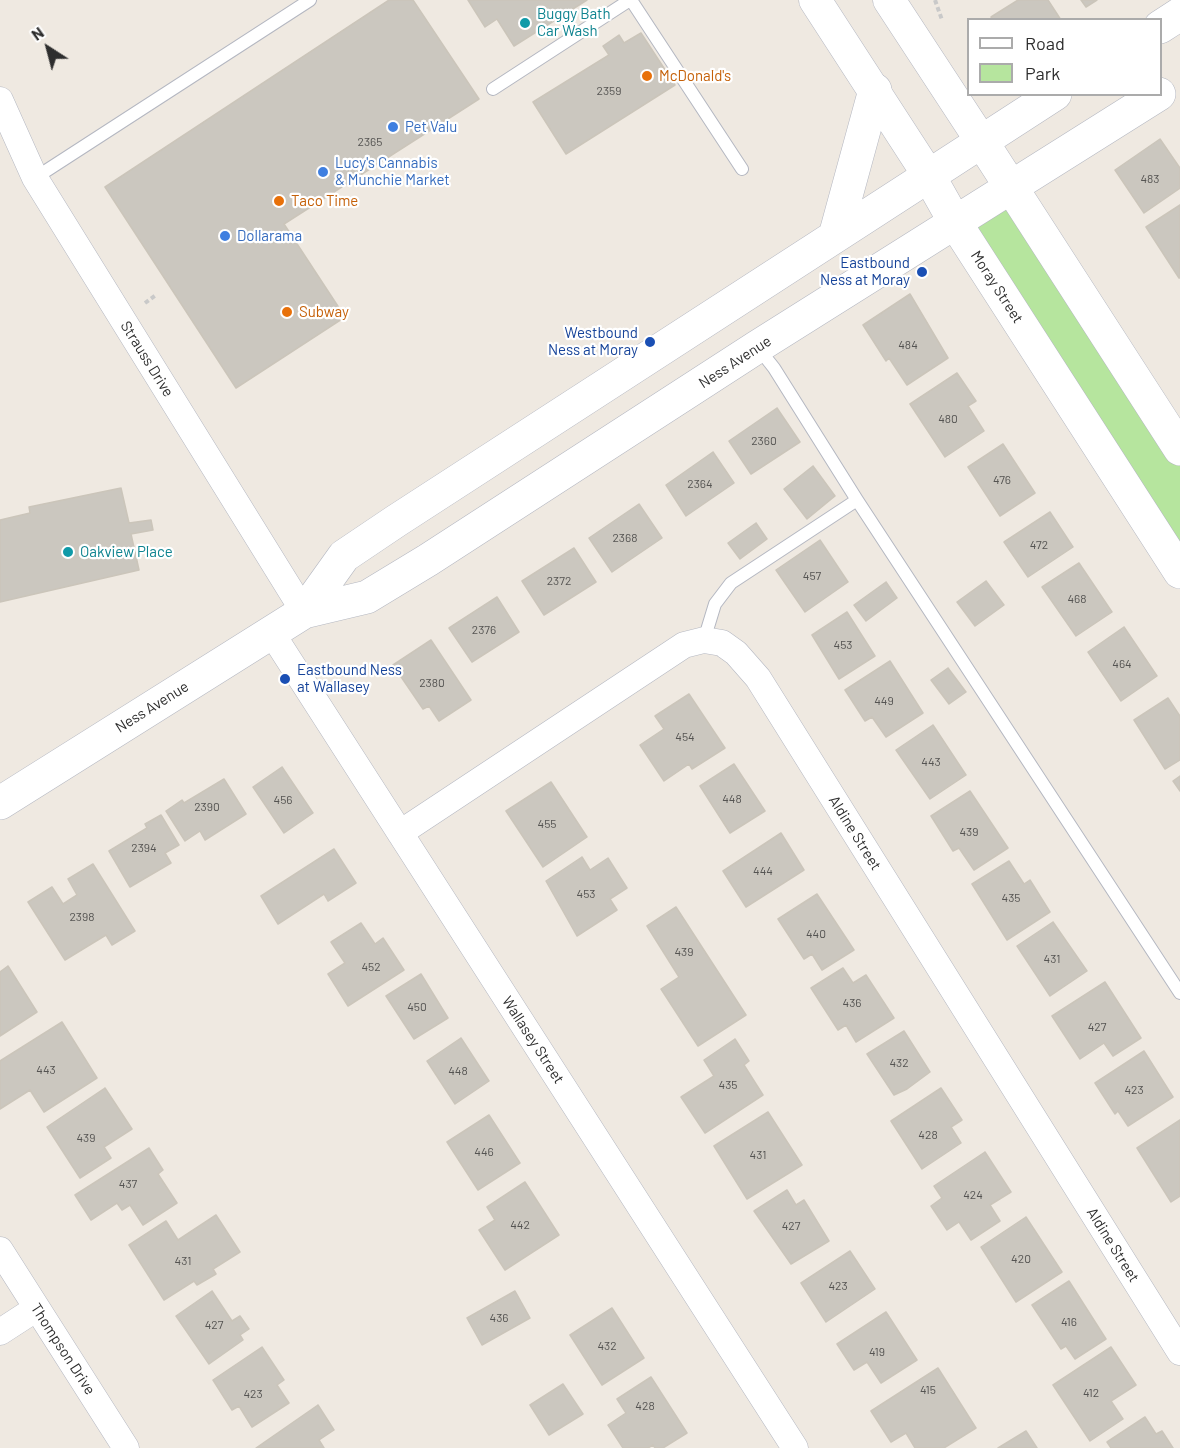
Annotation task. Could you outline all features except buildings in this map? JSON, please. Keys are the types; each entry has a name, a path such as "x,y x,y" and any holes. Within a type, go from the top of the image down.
{"main road":[{"path":"1162,26 1180,14"},
{"name":"Ness Avenue","path":"1162,93 1180,81"},
{"path":"835,236 875,90"},
{"name":"Ness Avenue","path":"304,612 344,556 1052,96"},
{"name":"Ness Avenue","path":"0,803 304,612 367,597 555,480 757,347 1157,96"},
{"path":"982,142 1180,449"},
{"name":"Moray Street","path":"929,176 956,224 1180,572"}],"street":[{"name":"Moray Street","path":"815,0 929,176"},
{"path":"888,0 982,142"},
{"name":"Strauss Drive","path":"0,100 35,178 304,612"},
{"name":"Wallasey Street","path":"271,632 795,1448"},
{"path":"400,833 665,656 684,645 704,640"},
{"name":"Aldine Street","path":"704,640 722,643 736,653 758,678 1180,1352"},
{"name":"Thompson Drive","path":"0,1250 126,1448"},
{"path":"0,1332 37,1308"}],"lane":[{"path":"35,178 310,0"},
{"path":"493,89 630,0 742,169"},
{"path":"757,347 774,368 857,500 1180,993"},
{"path":"704,640 715,604 731,583 857,500"}],"green space":[{"path":"1012,188 1180,449 1180,572 956,224"}],"place":[{"name":"Buggy Bath Car Wash","path":"525,23"},
{"name":"McDonald's","path":"647,76"},
{"name":"Pet Valu","path":"393,127"},
{"name":"Lucy's Cannabis & Munchie Market","path":"323,172"},
{"name":"Taco Time","path":"279,201"},
{"name":"Dollarama","path":"225,236"},
{"name":"Eastbound Ness at Moray","path":"922,272"},
{"name":"Subway","path":"287,312"},
{"name":"Westbound Ness at Moray","path":"650,342"},
{"name":"Oakview Place","path":"68,552"},
{"name":"Eastbound Ness at Wallasey","path":"285,679"}]}
